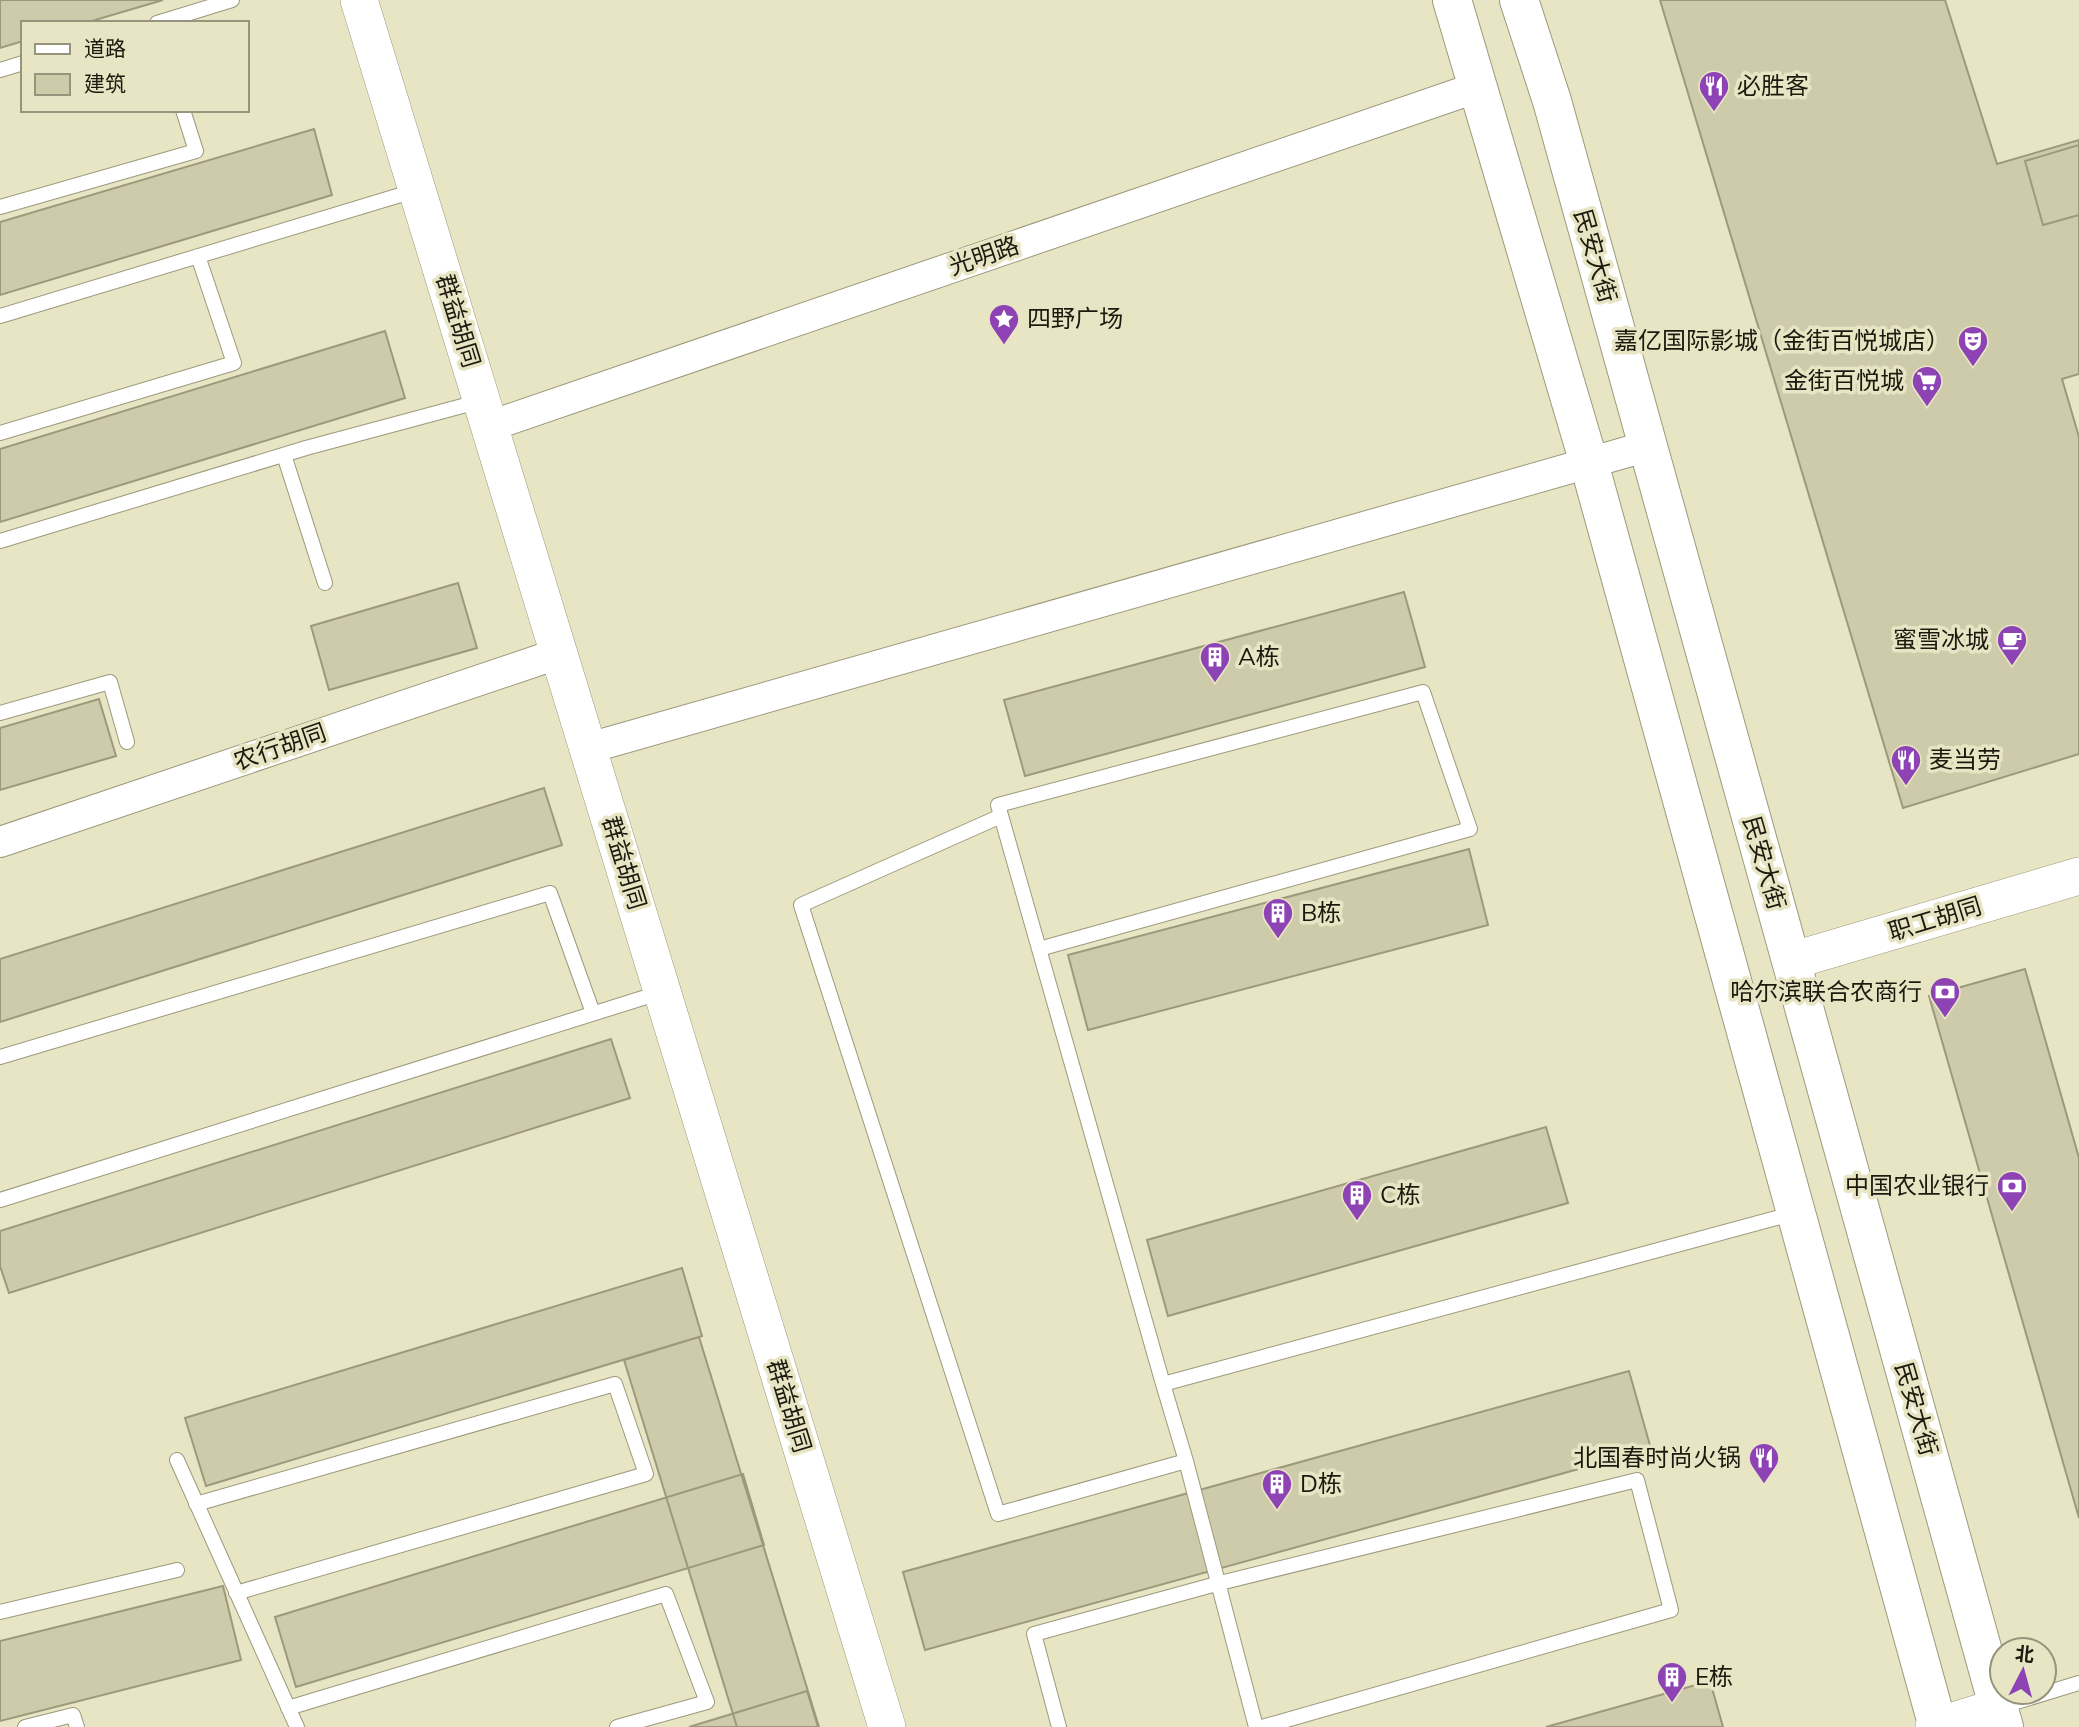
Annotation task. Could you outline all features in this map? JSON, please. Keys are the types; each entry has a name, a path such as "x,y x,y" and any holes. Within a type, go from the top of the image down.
{"main road":[{"path":"1452,0 1589,463 1937,1727"},
{"name":"民安大街","path":"1519,0 1555,115 2002,1717"}],"street":[{"name":"群益胡同","path":"359,0 887,1727"},
{"name":"光明路","path":"486,413 1478,87"},
{"path":"589,748 1648,446"},
{"name":"农行胡同","path":"0,842 560,653"},
{"name":"职工胡同","path":"1791,961 2079,876"},
{"path":"1937,1727 2002,1717"}],"lane":[{"path":"164,21 232,0"},
{"path":"0,70 21,64"},
{"path":"0,207 196,151 184,112"},
{"path":"0,316 417,190"},
{"path":"0,433 234,363 198,256"},
{"path":"0,541 284,455 486,413"},
{"path":"284,455 325,583"},
{"path":"0,713 110,682 128,742"},
{"path":"1039,949 1470,829 1423,692 998,806 1163,1384 1186,1461 1256,1727"},
{"path":"1001,816 801,905 998,1514 1186,1461"},
{"path":"0,1057 550,893 593,1013"},
{"path":"0,1200 663,991"},
{"path":"1163,1384 1796,1213"},
{"path":"196,1504 615,1384 646,1474 236,1593"},
{"path":"177,1460 297,1727"},
{"path":"1059,1727 1034,1634 1220,1583 1637,1480 1671,1610 1262,1727"},
{"path":"0,1612 177,1570"},
{"path":"288,1708 666,1594 707,1702 617,1727"},
{"path":"2002,1717 2079,1682"},
{"path":"25,1727 73,1715 77,1727"}],"building":[{"path":"0,0 163,0 92,21 21,21 21,42 0,48"},
{"name":"金街百悦城","path":"1660,0 1945,0 1997,164 2079,140 2079,374 2062,379 2079,437 2079,754 1903,808"},
{"path":"314,129 332,195 0,295 0,222"},
{"path":"2079,145 2079,215 2043,225 2025,161"},
{"path":"385,331 405,398 0,522 0,449"},
{"path":"458,583 477,648 329,690 311,626"},
{"name":"A栋","path":"1404,592 1425,667 1025,776 1004,700"},
{"path":"99,699 116,756 0,790 0,728"},
{"path":"544,788 562,845 0,1022 0,959"},
{"name":"B栋","path":"1469,849 1488,925 1088,1030 1068,955"},
{"path":"2025,969 2079,1158 2079,1518 1929,996"},
{"path":"611,1039 630,1098 9,1293 0,1266 0,1231"},
{"name":"C栋","path":"1546,1127 1568,1203 1168,1316 1147,1240"},
{"path":"682,1268 702,1336 206,1486 185,1418"},
{"path":"699,1337 819,1727 737,1727 624,1360"},
{"name":"D栋","path":"1629,1371 1651,1449 925,1650 903,1572"},
{"path":"743,1474 764,1545 296,1687 275,1617"},
{"path":"223,1586 241,1660 0,1721 0,1641"},
{"name":"E栋","path":"1710,1681 1723,1727 1546,1727"},
{"path":"807,1691 818,1727 689,1727"}],"place":[{"name":"必胜客","path":"1714,113"},
{"name":"四野广场","path":"1004,346"},
{"name":"嘉亿国际影城（金街百悦城店）","path":"1973,368"},
{"name":"金街百悦城","path":"1927,408"},
{"name":"蜜雪冰城","path":"2012,667"},
{"name":"A栋","path":"1215,684"},
{"name":"麦当劳","path":"1906,787"},
{"name":"B栋","path":"1278,940"},
{"name":"哈尔滨联合农商行","path":"1945,1019"},
{"name":"中国农业银行","path":"2012,1213"},
{"name":"C栋","path":"1357,1222"},
{"name":"北国春时尚火锅","path":"1764,1485"},
{"name":"D栋","path":"1277,1511"},
{"name":"E栋","path":"1672,1704"}]}
